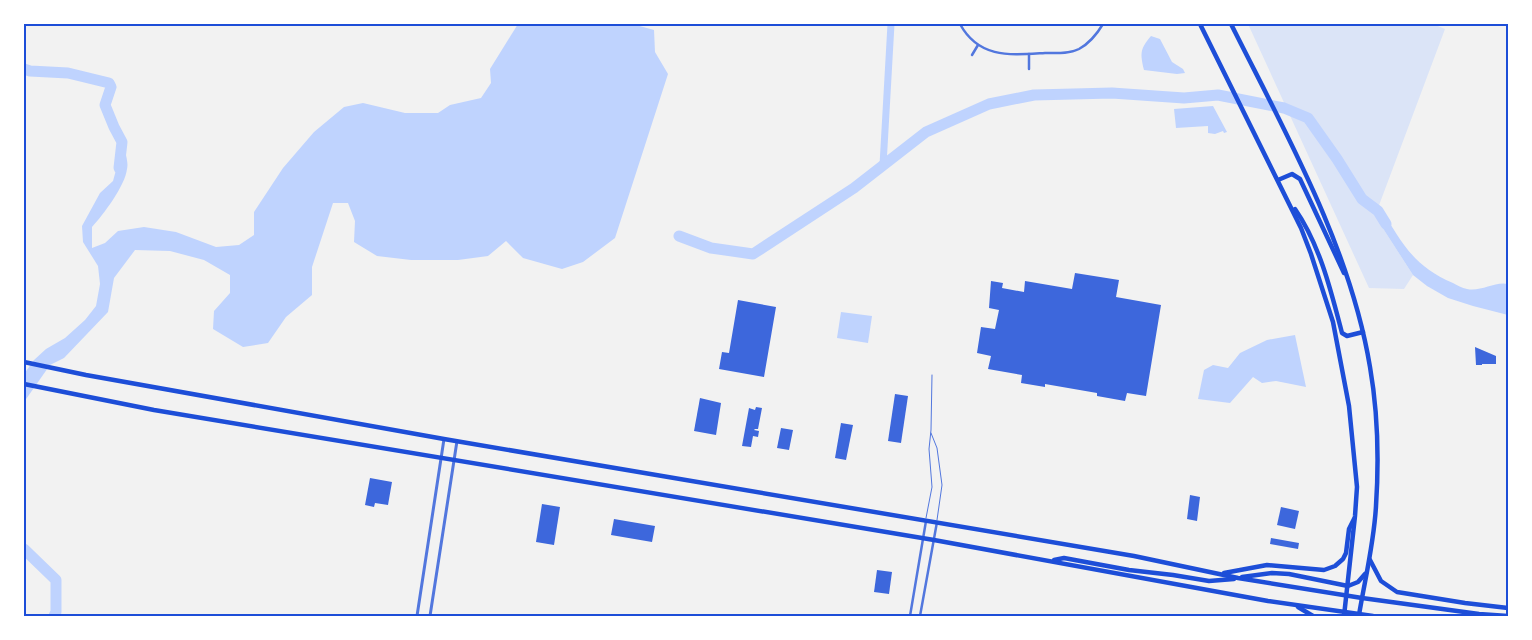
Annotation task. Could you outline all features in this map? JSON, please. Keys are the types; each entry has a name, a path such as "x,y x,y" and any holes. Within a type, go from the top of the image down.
{"main road":[{"path":"1200,24 1287,198 1311,254 1333,322 1349,406 1357,487 1344,614"},
{"path":"1231,24 1330,229 1348,280 1363,332 1375,402 1377,450 1376,507 1370,556 1359,615"},
{"path":"1278,180 1292,174 1300,179 1318,214 1339,265 1348,280"},
{"path":"1287,198 1304,222 1311,236 1334,301 1342,333 1347,336 1363,332"},
{"path":"24,362 86,375 444,439 1134,556 1238,578 1362,598 1470,613 1508,616"},
{"path":"24,384 442,459 923,538 1344,614 1373,616"},
{"path":"1221,574 1267,565 1324,570 1335,566 1346,553 1348,529 1355,516"},
{"path":"1370,556 1371,564 1381,581 1397,592 1508,608"},
{"path":"1050,561 1064,558 1129,570 1172,574 1209,581 1272,573 1289,574 1348,586 1358,582 1367,569"},
{"path":"1294,605 1313,616"}],"street":[{"path":"960,24 970,38 978,45 1001,54 1072,52 1088,43 1103,24"},
{"path":"972,55 978,45"},
{"path":"1029,54 1029,69"},
{"path":"417,616 444,439"},
{"path":"430,616 457,441"},
{"path":"910,616 926,520"},
{"path":"920,616 937,522"}],"lane":[{"path":"926,520 932,487 929,449 932,375"},
{"path":"931,433 937,448 942,485 937,522"}],"shaded area":[{"path":"1248,24 1433,24 1445,29 1375,216 1413,275 1404,289 1369,288"}],"water":[{"path":"518,24 636,25 654,30 655,52 668,74 615,238 583,262 562,269 523,258 506,241 488,256 458,260 411,260 377,256 354,242 355,221 348,203 333,203 312,267 312,295 286,317 268,343 243,347 213,329 214,311 230,293 230,275 204,260 170,251 135,250 114,278 108,312 64,358 50,365 24,402 24,374 34,360 46,349 65,338 85,320 96,306 100,284 98,266 83,242 82,226 100,193 113,181 122,142 126,155 127,169 122,184 113,200 92,227 92,248 105,243 118,231 144,227 176,232 216,247 239,245 254,235 254,212 283,168 314,132 344,107 363,103 405,113 438,113 450,105 481,98 491,83 490,69"},
{"path":"1151,36 1160,39 1172,62 1183,69 1185,73 1177,74 1144,70 1142,52"},
{"path":"1213,106 1227,132 1208,133 1208,126 1176,128 1174,109"},
{"path":"1380,207 1410,252 1418,261 1439,276 1472,290 1503,283 1508,284 1508,315 1448,298 1427,286 1413,275 1375,216"},
{"path":"841,312 872,316 868,343 837,338"},
{"path":"1295,335 1306,387 1276,381 1262,383 1253,377 1230,403 1198,399 1204,370 1213,365 1228,368 1240,353 1267,340"}],"building":[{"path":"1075,273 1119,280 1116,297 1161,305 1146,396 1127,393 1125,401 1097,396 1097,393 1045,384 1045,387 1021,383 1022,375 988,369 991,356 977,353 981,327 995,329 999,310 989,308 991,281 1003,283 1002,288 1024,292 1025,281 1072,289"},
{"path":"738,300 776,307 764,377 719,369 722,352 729,353"},
{"path":"1475,347 1496,356 1496,364 1476,365"},
{"path":"895,394 908,396 901,443 888,441"},
{"path":"700,398 721,403 716,435 694,431"},
{"path":"756,407 762,408 758,429 754,430 759,431 758,437 753,436 751,447 742,446 749,408 755,410"},
{"path":"841,423 853,425 846,460 835,458"},
{"path":"781,428 793,430 789,450 777,448"},
{"path":"370,478 392,482 388,505 375,503 374,507 365,505"},
{"path":"1190,495 1200,497 1197,521 1187,519"},
{"path":"542,504 560,507 554,545 536,542"},
{"path":"1281,507 1299,511 1295,529 1277,525"},
{"path":"614,519 655,526 652,542 611,535"},
{"path":"1271,538 1299,543 1298,549 1270,544"},
{"path":"877,570 892,572 889,594 874,592"}],"waterway":[{"path":"883,165 891,24"},
{"path":"24,69 68,73 109,83 111,87 105,105 122,142 119,168"},
{"path":"679,236 711,248 753,254 854,188 926,132 989,104 1034,95 1112,93 1184,98 1218,95 1284,108 1308,118 1362,199 1378,211 1386,224"},
{"path":"24,549 56,580 56,612 54,616"}]}
